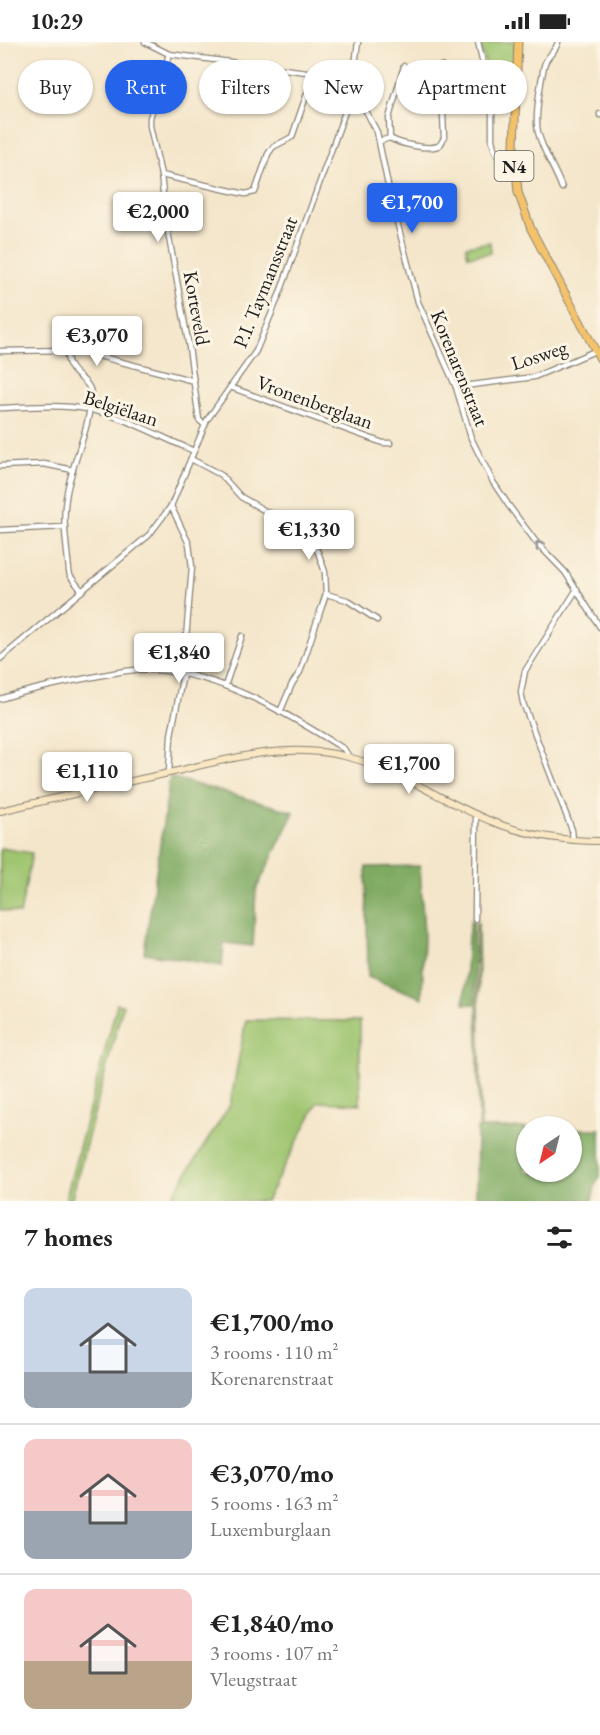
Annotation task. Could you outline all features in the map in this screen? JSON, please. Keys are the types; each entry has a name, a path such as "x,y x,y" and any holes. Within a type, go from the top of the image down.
{"main road":[{"name":"N4","path":"518,42 515,176 521,204 531,229 600,359"}],"street":[{"path":"145,42 156,45 169,54 303,72"},
{"name":"P.I. Taymansstraat","path":"356,60 358,42"},
{"path":"478,42 492,103 494,148 504,168 509,174 515,176"},
{"path":"558,42 557,48 545,62 537,124 545,151 562,188"},
{"name":"Korteveld","path":"169,54 150,118 150,126 161,175 168,232 199,420 205,425"},
{"path":"390,138 389,118 396,94"},
{"path":"161,175 245,194 255,192 268,154 273,147 292,137 303,105"},
{"name":"P.I. Taymansstraat","path":"0,659 149,535 171,506 205,425 221,398 247,365 262,339 344,114"},
{"name":"Korenarenstraat","path":"367,114 372,120 380,141 390,195 418,302 456,387 471,438 494,482 523,525 565,572 600,627"},
{"path":"380,141 390,138 403,144 436,146 441,144 444,138 443,114"},
{"path":"68,350 67,363 70,369 88,386 91,392 89,410 66,497 64,528 70,576 82,591"},
{"path":"0,351 68,350 194,381"},
{"name":"Losweg","path":"456,387 534,377 595,351"},
{"name":"Vronenberglaan","path":"230,387 383,443 390,443"},
{"name":"Belgiëlaan","path":"0,408 60,406 89,410 130,424 194,451"},
{"path":"191,459 220,475 241,497 288,524 308,539 318,552 325,573 326,594 300,672 280,712"},
{"path":"0,466 44,464 73,470"},
{"path":"169,772 171,735 183,674 192,567 189,544 171,506"},
{"path":"0,530 64,528"},
{"path":"573,840 572,830 523,703 521,692 524,677 534,658 577,589"},
{"path":"326,594 347,600 377,621"},
{"path":"225,686 242,636"},
{"path":"0,699 32,689 112,674 156,670 183,674 225,686 280,712 344,749 349,757"},
{"path":"0,811 169,772 285,750 324,752 349,757 403,778 476,814 522,832 573,840 600,841"},
{"path":"475,919 476,814"}],"green space":[{"path":"479,42 515,42 515,60 484,60"},
{"path":"490,242 491,253 468,256 466,246"},
{"path":"170,777 294,812 256,890 253,946 224,943 222,966 144,953"},
{"path":"0,848 32,853 20,914 0,910"},
{"path":"420,866 424,935 422,998 368,977 366,867"},
{"path":"471,920 473,921 475,1004 464,1004 468,936"},
{"path":"478,922 481,1126 479,1126 476,923"},
{"path":"117,1004 123,1005 71,1201 65,1201"},
{"path":"246,1020 360,1021 360,1104 318,1102 266,1201 169,1201 230,1105"},
{"path":"477,1128 516,1128 516,1182 582,1182 582,1129 600,1129 600,1177 596,1182 592,1201 476,1201"}]}
